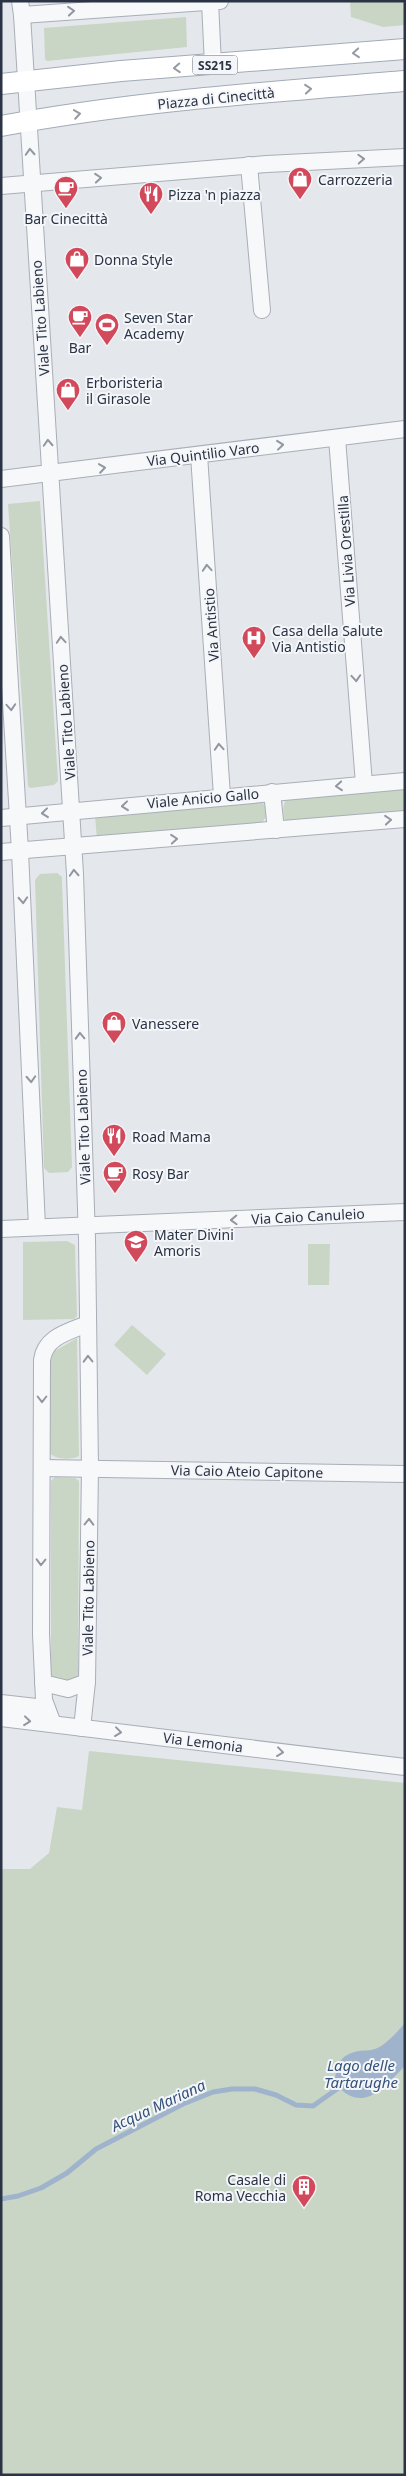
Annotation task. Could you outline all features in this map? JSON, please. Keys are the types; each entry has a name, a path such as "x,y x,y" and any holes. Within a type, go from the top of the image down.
{"main road":[{"name":"SS215","path":"1,84 121,71 405,49"},
{"name":"Piazza di Cinecittà","path":"1,126 193,99 405,81"}],"street":[{"path":"28,121 21,8 220,1"},
{"path":"210,2 213,65"},
{"name":"Viale Tito Labieno","path":"28,121 73,847 86,1224 90,1468 87,1682 82,1728"},
{"path":"1,186 249,165 405,157"},
{"path":"249,165 262,310"},
{"name":"Via Quintilio Varo","path":"1,479 405,429"},
{"name":"Via Livia Orestilla","path":"337,438 364,784"},
{"name":"Via Antistio","path":"199,455 222,796"},
{"path":"1,536 20,851 37,1227"},
{"name":"Viale Anicio Gallo","path":"1,818 222,796 405,781"},
{"path":"272,792 276,830"},
{"path":"1,852 405,819"},
{"name":"Via Caio Canuleio","path":"1,1229 405,1212"},
{"path":"53,1724 46,1708 43,1683 41,1592 44,1352 55,1338 87,1324"},
{"path":"42,1468 90,1468"},
{"name":"Via Caio Ateio Capitone","path":"90,1468 405,1474"},
{"path":"43,1683 68,1688 87,1682"},
{"path":"1,1703 46,1708"},
{"name":"Via Lemonia","path":"1,1718 405,1767"}],"green space":[{"path":"350,1 405,1 405,25 383,27 351,17"},
{"path":"186,17 187,47 47,61 45,59 44,28"},
{"path":"40,501 58,781 54,785 30,788 28,786 8,504"},
{"path":"405,789 405,812 285,821 284,818 283,807 286,800"},
{"path":"261,801 266,807 266,817 261,824 97,840 95,816"},
{"path":"57,873 62,877 72,1167 68,1172 49,1173 44,1168 35,880 40,874"},
{"path":"67,1241 75,1245 77,1316 74,1319 23,1320 23,1242"},
{"path":"308,1244 330,1244 329,1285 308,1285"},
{"path":"132,1325 166,1354 147,1375 114,1345"},
{"path":"77,1338 79,1456 64,1459 50,1453 50,1354"},
{"path":"55,1477 75,1478 79,1481 78,1675 73,1683 51,1677 51,1481"},
{"path":"89,1751 405,1783 405,2475 1,2475 1,1869 30,1869 49,1853 57,1807 82,1810"}],"water":[{"name":"Lago delle Tartarughe","path":"405,2023 405,2066 380,2090 363,2098 354,2097 344,2092 334,2082 338,2066 343,2058 352,2053 373,2050 383,2045"}],"waterway":[{"name":"Acqua Mariana","path":"1,2199 18,2196 41,2188 67,2173 96,2149 183,2104 213,2092 232,2089 255,2089 276,2095 296,2105 313,2106 344,2084"}],"place":[{"name":"Carrozzeria","path":"300,200"},
{"name":"Bar Cinecittà","path":"66,209"},
{"name":"Pizza 'n piazza","path":"151,215"},
{"name":"Donna Style","path":"77,280"},
{"name":"Bar","path":"80,338"},
{"name":"Seven Star Academy","path":"107,346"},
{"name":"Erboristeria il Girasole","path":"68,411"},
{"name":"Casa della Salute Via Antistio","path":"254,659"},
{"name":"Vanessere","path":"114,1044"},
{"name":"Road Mama","path":"114,1157"},
{"name":"Rosy Bar","path":"115,1194"},
{"name":"Mater Divini Amoris","path":"136,1263"},
{"name":"Casale di Roma Vecchia","path":"304,2208"}]}
